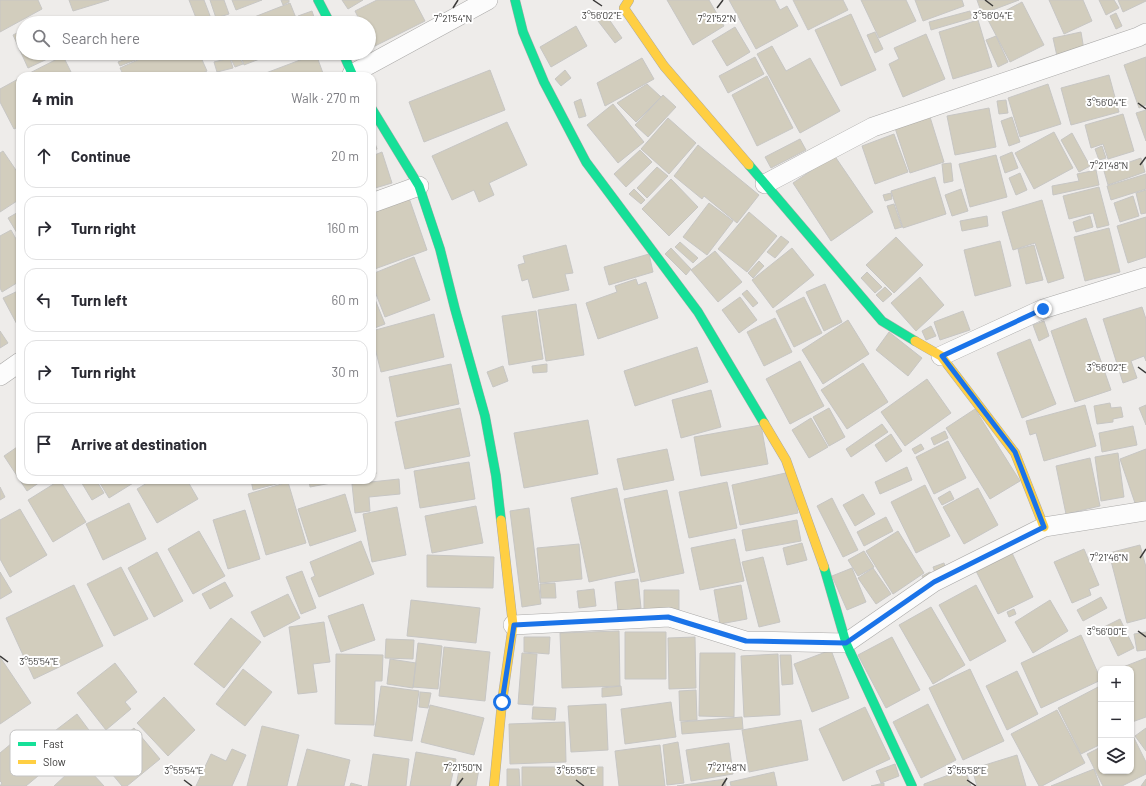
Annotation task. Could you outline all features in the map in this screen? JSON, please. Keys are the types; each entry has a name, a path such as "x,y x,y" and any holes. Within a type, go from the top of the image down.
{"street":[{"path":"318,0 326,16"},
{"path":"357,72 488,0"},
{"path":"515,0 523,32 541,75 586,162 698,312 786,460 826,572 846,643 912,786"},
{"path":"629,0 624,8 664,66 882,320 942,356 1015,452 1044,527"},
{"path":"765,184 874,127 1146,34"},
{"path":"346,60 351,72"},
{"path":"376,116 419,186 440,249 485,416 496,476 514,625 502,702 494,786"},
{"path":"376,202 419,186"},
{"path":"942,356 1043,309 1146,277"},
{"path":"0,376 16,365"},
{"path":"514,625 668,617 746,641 846,643 934,582 1044,527 1146,511"}],"building":[{"path":"0,0 38,0 42,9 29,16 16,16 16,23 0,32"},
{"path":"69,0 109,0 73,11"},
{"path":"189,0 204,0 210,16 195,16"},
{"path":"210,0 224,0 229,14 215,16"},
{"path":"232,0 262,0 236,10"},
{"path":"281,0 289,0 289,2 283,5"},
{"path":"342,0 363,0 348,9"},
{"path":"377,0 414,0 425,21 376,46 376,16 358,16 355,11"},
{"path":"667,0 709,0 724,26 693,45"},
{"path":"729,0 775,0 780,10 787,6 798,26 756,49"},
{"path":"793,0 843,0 848,10 808,30"},
{"path":"861,0 906,0 916,21 879,38"},
{"path":"915,0 962,0 964,6 923,21"},
{"path":"977,0 1019,0 982,14"},
{"path":"1049,0 1083,0 1092,21 1064,34"},
{"path":"1099,0 1114,0 1119,8 1106,15"},
{"path":"1118,0 1146,0 1146,1 1123,12"},
{"path":"1022,2 1044,45 1010,62 988,20"},
{"path":"290,3 295,16 257,16"},
{"path":"312,11 314,16 298,16"},
{"path":"970,11 972,18 931,30 929,22"},
{"path":"1116,13 1122,26 1116,29 1110,16"},
{"path":"851,14 876,70 841,86 815,30"},
{"path":"606,15 622,38 615,43 598,21"},
{"path":"978,20 992,67 953,79 939,32"},
{"path":"576,26 587,46 551,67 540,47"},
{"path":"735,27 750,52 727,66 712,41"},
{"path":"875,32 883,49 875,53 867,35"},
{"path":"1081,32 1084,50 1057,56 1053,38"},
{"path":"16,34 16,42 13,35"},
{"path":"926,34 945,79 903,97 889,64 899,59 894,48"},
{"path":"996,36 1008,62 998,67 986,40"},
{"path":"772,46 786,71 810,58 840,111 800,133 757,54"},
{"path":"755,57 764,74 728,93 719,76"},
{"path":"1146,57 1146,105 1139,108 1124,65"},
{"path":"642,58 654,79 605,106 597,83"},
{"path":"24,60 45,60 28,68"},
{"path":"55,60 65,60 71,72 32,72"},
{"path":"123,60 135,60 120,66 118,62"},
{"path":"138,60 202,60 207,71 122,72 120,68"},
{"path":"231,60 233,68 217,72 214,62"},
{"path":"232,60 241,60 243,64 235,67"},
{"path":"242,60 257,60 244,65"},
{"path":"300,60 318,60 323,72 269,72"},
{"path":"490,70 505,110 424,142 409,102"},
{"path":"565,70 571,78 561,86 555,79"},
{"path":"1109,75 1119,112 1071,125 1061,88"},
{"path":"767,76 793,128 757,146 732,95"},
{"path":"16,80 16,128 14,129 0,102 0,89"},
{"path":"647,84 661,97 636,122 617,103"},
{"path":"1048,84 1061,124 1020,137 1008,98"},
{"path":"663,95 676,107 648,137 635,125"},
{"path":"581,99 586,116 579,118 574,102"},
{"path":"1006,100 1008,113 999,114 997,101"},
{"path":"613,104 644,142 618,163 587,125"},
{"path":"989,108 996,147 955,155 947,116"},
{"path":"1146,110 1146,141 1136,113"},
{"path":"1123,114 1134,151 1108,159 1103,144 1091,148 1085,125"},
{"path":"930,117 944,162 910,173 895,128"},
{"path":"1012,117 1020,142 1009,146 1001,121"},
{"path":"668,118 696,143 669,174 641,149"},
{"path":"507,122 527,165 489,183 494,195 479,202 474,190 452,200 432,156"},
{"path":"1054,132 1073,168 1034,189 1015,153"},
{"path":"1072,133 1090,166 1079,172 1061,140"},
{"path":"894,134 908,172 875,184 862,146"},
{"path":"800,139 806,150 771,168 765,157"},
{"path":"698,145 759,195 737,223 704,196 702,199 674,176"},
{"path":"1102,146 1106,158 1099,160 1095,149"},
{"path":"640,150 652,162 626,187 614,174"},
{"path":"3,151 16,170 16,202 0,212 0,153"},
{"path":"382,152 392,183 376,188 376,154"},
{"path":"1012,152 1018,168 1005,173 1000,157"},
{"path":"834,155 873,212 831,241 793,183"},
{"path":"996,155 1007,197 970,207 959,164"},
{"path":"1141,158 1145,172 1108,185 1104,171"},
{"path":"951,163 953,181 944,183 942,164"},
{"path":"657,167 668,176 647,198 637,188"},
{"path":"1096,170 1099,185 1053,195 1052,186 1079,181 1077,174"},
{"path":"1020,173 1027,190 1016,195 1009,178"},
{"path":"1146,174 1146,189 1111,200 1107,186"},
{"path":"935,177 946,214 903,228 891,191"},
{"path":"671,179 698,207 669,236 642,209"},
{"path":"1099,187 1109,225 1097,228 1093,213 1069,219 1063,196"},
{"path":"634,189 645,200 641,204 629,194"},
{"path":"961,189 968,211 952,216 945,195"},
{"path":"1146,190 1146,213 1141,214 1136,193"},
{"path":"891,193 892,199 885,201 883,195"},
{"path":"1133,196 1139,216 1120,222 1114,203"},
{"path":"409,198 427,250 376,269 376,210"},
{"path":"1042,200 1064,278 1048,283 1035,243 1013,250 1002,212"},
{"path":"709,203 733,221 707,255 683,237"},
{"path":"894,204 902,227 895,229 887,206"},
{"path":"749,212 777,236 747,272 718,249"},
{"path":"16,213 16,231 8,218"},
{"path":"987,216 988,226 962,231 960,221"},
{"path":"1090,216 1093,227 1076,232 1073,222"},
{"path":"1146,217 1146,257 1128,263 1117,226"},
{"path":"1109,228 1120,272 1085,281 1074,237"},
{"path":"11,230 16,239 16,283 2,292 0,288 0,236"},
{"path":"781,236 789,242 775,258 767,252"},
{"path":"896,237 923,265 894,293 866,265"},
{"path":"1000,241 1011,286 975,296 964,250"},
{"path":"680,242 698,258 693,263 675,247"},
{"path":"566,245 573,273 565,274 569,290 533,298 528,279 522,281 518,265 525,263 523,256"},
{"path":"1034,245 1043,280 1026,284 1018,249"},
{"path":"671,248 691,269 686,275 665,254"},
{"path":"792,248 814,275 773,308 752,280"},
{"path":"715,251 742,282 718,302 691,270"},
{"path":"649,254 653,272 609,285 604,267"},
{"path":"414,257 430,300 385,317 376,294 376,272"},
{"path":"759,261 764,266 753,278 748,273"},
{"path":"867,272 882,287 875,293 861,278"},
{"path":"920,277 944,305 916,331 891,303"},
{"path":"636,279 638,285 646,282 658,318 598,339 586,303 617,292 615,286"},
{"path":"825,284 842,322 824,331 806,292"},
{"path":"885,287 892,294 883,302 876,295"},
{"path":"747,290 758,303 753,307 742,294"},
{"path":"16,292 16,322 3,298"},
{"path":"740,297 757,320 739,333 722,310"},
{"path":"804,297 822,333 794,347 776,311"},
{"path":"376,302 385,324 376,327"},
{"path":"576,304 584,355 546,361 538,310"},
{"path":"1142,307 1146,319 1146,361 1144,356 1131,361 1137,378 1123,383 1103,319"},
{"path":"536,311 543,359 509,365 502,316"},
{"path":"963,311 970,330 940,340 934,322"},
{"path":"434,314 444,357 381,372 376,352 376,330"},
{"path":"775,318 792,352 764,366 747,332"},
{"path":"1086,318 1111,390 1075,402 1051,331"},
{"path":"848,320 869,354 823,384 802,350"},
{"path":"1044,321 1049,336 1039,341 1033,325"},
{"path":"931,326 936,336 926,340 922,331"},
{"path":"0,331 8,343 0,348"},
{"path":"889,332 922,358 908,376 876,350"},
{"path":"1030,339 1056,404 1022,418 997,353"},
{"path":"697,347 708,382 635,406 624,371"},
{"path":"800,361 824,406 790,424 766,379"},
{"path":"863,363 888,402 847,429 821,390"},
{"path":"451,364 459,404 397,417 389,377"},
{"path":"547,364 547,372 533,373 532,366"},
{"path":"503,366 508,381 493,387 487,372"},
{"path":"927,379 951,413 905,446 881,412"},
{"path":"711,390 721,427 681,438 672,400"},
{"path":"1110,403 1111,408 1121,407 1123,417 1113,419 1113,422 1097,424 1094,406"},
{"path":"1085,405 1096,446 1044,461 1036,433 1030,435 1026,421"},
{"path":"1146,405 1146,425 1139,408"},
{"path":"460,408 470,456 405,469 395,422"},
{"path":"829,408 845,437 829,446 813,417"},
{"path":"975,409 1020,481 990,499 946,428"},
{"path":"811,418 828,447 809,458 792,430"},
{"path":"588,420 598,474 524,488 514,433"},
{"path":"882,424 888,432 851,457 846,449"},
{"path":"761,425 768,464 701,476 694,437"},
{"path":"1133,426 1137,445 1102,452 1099,433"},
{"path":"945,431 948,438 934,445 931,438"},
{"path":"891,434 902,451 886,462 875,445"},
{"path":"948,441 966,478 934,494 916,457"},
{"path":"921,444 924,449 915,454 912,449"},
{"path":"16,448 16,474 4,456"},
{"path":"667,449 674,480 624,490 617,459"},
{"path":"1146,449 1146,502 1136,506 1120,459"},
{"path":"1118,453 1124,497 1101,501 1095,457"},
{"path":"1090,458 1100,506 1066,514 1056,466"},
{"path":"469,462 475,499 420,508 414,471"},
{"path":"907,467 912,480 880,494 875,482"},
{"path":"790,472 798,513 740,525 732,485"},
{"path":"399,479 400,494 369,497 370,511 355,513 352,484 376,484 376,481"},
{"path":"727,482 737,528 689,538 679,492"},
{"path":"22,484 37,484 27,491"},
{"path":"54,484 62,484 86,522 53,542 28,500"},
{"path":"82,484 98,484 104,493 92,500"},
{"path":"100,484 132,484 109,498"},
{"path":"145,484 189,484 198,499 157,523 137,489"},
{"path":"252,484 276,484 253,490"},
{"path":"281,484 289,484 306,543 266,555 248,494"},
{"path":"310,484 326,484 310,487"},
{"path":"925,485 950,536 916,553 891,502"},
{"path":"0,487 5,497 0,500"},
{"path":"617,488 635,572 589,582 571,498"},
{"path":"978,488 998,525 964,544 943,507"},
{"path":"667,490 684,573 641,582 624,499"},
{"path":"950,491 954,499 942,505 938,498"},
{"path":"345,494 356,531 310,546 298,509"},
{"path":"863,494 875,514 855,526 843,505"},
{"path":"832,498 858,550 843,557 817,506"},
{"path":"129,503 146,539 103,560 86,524"},
{"path":"476,506 483,543 432,553 425,516"},
{"path":"397,507 406,555 372,562 363,514"},
{"path":"529,508 541,604 522,607 510,511"},
{"path":"20,509 47,555 10,577 0,559 0,520"},
{"path":"245,510 260,559 228,569 213,520"},
{"path":"886,517 893,531 864,546 857,532"},
{"path":"797,520 801,541 746,551 742,530"},
{"path":"199,531 225,576 193,594 168,549"},
{"path":"898,531 924,573 893,594 866,551"},
{"path":"735,539 744,581 700,590 691,548"},
{"path":"361,541 374,574 319,597 311,578 315,576 310,562"},
{"path":"802,543 807,560 787,565 783,548"},
{"path":"579,544 582,579 540,583 537,548"},
{"path":"1140,545 1146,567 1146,618 1127,623 1109,553"},
{"path":"1084,549 1099,585 1089,589 1091,595 1072,603 1054,562"},
{"path":"864,551 874,567 858,576 848,560"},
{"path":"157,552 183,601 154,617 128,568"},
{"path":"1012,553 1033,597 998,614 976,571"},
{"path":"427,555 494,557 493,588 427,587"},
{"path":"763,557 780,622 759,627 742,562"},
{"path":"944,563 946,569 935,573 933,567"},
{"path":"121,567 148,619 114,636 87,584"},
{"path":"852,568 866,602 847,610 832,576"},
{"path":"873,568 891,594 876,604 858,578"},
{"path":"302,571 316,608 301,614 286,577"},
{"path":"0,572 12,592 0,599"},
{"path":"930,572 932,576 924,580 922,576"},
{"path":"638,579 641,608 618,611 615,582"},
{"path":"225,582 233,596 210,609 202,594"},
{"path":"555,583 556,598 541,598 540,584"},
{"path":"74,585 103,646 34,679 6,618"},
{"path":"741,585 747,619 720,624 714,590"},
{"path":"976,585 1006,641 970,661 939,605"},
{"path":"594,589 596,606 579,608 577,591"},
{"path":"644,590 679,590 679,610 644,610"},
{"path":"288,594 300,618 264,637 251,612"},
{"path":"1101,597 1107,608 1083,621 1077,610"},
{"path":"411,600 480,608 476,643 407,636"},
{"path":"1050,600 1068,631 1033,653 1015,622"},
{"path":"363,604 375,640 341,652 328,616"},
{"path":"931,607 965,665 933,684 899,625"},
{"path":"1014,609 1016,614 1009,617 1007,612"},
{"path":"231,618 261,642 224,688 194,664"},
{"path":"1120,619 1134,648 1118,656 1104,627"},
{"path":"324,622 330,662 313,664 317,692 298,694 289,627"},
{"path":"619,631 620,686 562,688 560,633"},
{"path":"625,632 666,632 666,679 625,679"},
{"path":"1146,632 1146,650 1137,651 1134,634"},
{"path":"1081,635 1098,673 1098,681 1041,708 1021,663"},
{"path":"524,637 550,637 549,654 524,652"},
{"path":"695,637 696,688 669,689 668,638"},
{"path":"892,637 920,690 886,708 858,655"},
{"path":"386,639 414,640 413,659 385,658"},
{"path":"418,643 442,646 438,689 413,687"},
{"path":"444,647 490,652 485,701 439,696"},
{"path":"831,650 849,698 812,712 794,664"},
{"path":"522,653 537,654 533,705 518,704"},
{"path":"700,653 735,653 734,717 699,716"},
{"path":"336,654 383,655 382,681 375,681 374,725 335,724"},
{"path":"778,654 780,715 744,717 741,656"},
{"path":"780,655 791,655 793,684 782,685"},
{"path":"0,657 31,703 0,724"},
{"path":"1146,658 1146,717 1134,721 1134,666 1126,666"},
{"path":"390,659 416,663 413,688 387,684"},
{"path":"115,663 137,692 125,702 131,709 106,730 77,693"},
{"path":"243,669 272,692 245,726 216,704"},
{"path":"970,669 1004,741 963,760 929,688"},
{"path":"1017,671 1038,714 1007,730 986,686"},
{"path":"381,686 419,691 412,741 374,736"},
{"path":"621,686 622,695 602,697 602,688"},
{"path":"1098,687 1098,746 1081,754 1058,708"},
{"path":"696,690 697,720 680,721 679,691"},
{"path":"420,692 431,693 428,708 419,707"},
{"path":"164,697 195,730 168,756 137,723"},
{"path":"671,702 676,737 625,744 621,709"},
{"path":"606,704 608,750 571,752 568,706"},
{"path":"928,704 956,760 921,778 893,722"},
{"path":"430,705 484,718 474,755 421,742"},
{"path":"533,707 556,708 555,720 532,719"},
{"path":"865,707 890,759 843,781 819,729"},
{"path":"1057,710 1085,763 1042,786 1039,786 1011,734"},
{"path":"77,714 89,730 56,730"},
{"path":"742,717 743,729 682,734 681,722"},
{"path":"801,720 808,760 749,772 742,730"},
{"path":"565,722 566,762 510,764 509,724"},
{"path":"262,726 299,735 287,786 247,786"},
{"path":"1146,728 1146,751 1135,736"},
{"path":"142,738 160,759 142,774"},
{"path":"1134,738 1146,762 1146,774 1122,786 1103,786 1087,754 1098,748 1098,774 1134,774"},
{"path":"678,742 684,783 667,785 663,745"},
{"path":"729,743 733,774 691,781 686,750"},
{"path":"10,745 10,776 38,776 26,786 0,786 2,783 0,781 0,753"},
{"path":"660,745 665,786 619,786 615,751"},
{"path":"232,749 246,755 232,786 196,786 211,754 226,761"},
{"path":"307,749 350,760 344,786 297,786"},
{"path":"416,752 456,759 450,786 410,786"},
{"path":"373,754 409,759 406,786 368,786"},
{"path":"1017,755 1026,786 977,786 972,769"},
{"path":"895,764 899,776 881,783 876,771"},
{"path":"460,765 479,769 476,786 456,786"},
{"path":"522,767 603,767 603,786 522,786"},
{"path":"507,769 519,769 520,786 507,786"},
{"path":"965,769 971,786 924,786 924,784"},
{"path":"1094,769 1100,786 1051,786"},
{"path":"774,772 777,786 731,786 730,782"},
{"path":"65,776 95,776 104,786 54,786"},
{"path":"114,776 139,776 127,786 122,786"},
{"path":"725,779 726,786 677,786"},
{"path":"1146,779 1146,786 1141,786"},
{"path":"351,783 362,786 350,786"},
{"path":"884,783 884,786 871,786"}],"traffic: fast":[{"path":"318,0 326,16"},
{"path":"515,0 523,32 544,82 586,162 698,312 764,423"},
{"path":"346,60 351,72"},
{"path":"376,116 419,186 440,249 485,416 496,476 501,520"},
{"path":"749,165 882,321 915,341"},
{"path":"824,567 846,643 912,786"}],"traffic: slow":[{"path":"629,0 624,8 664,66 749,165"},
{"path":"915,341 941,356 1015,453 1044,527"},
{"path":"764,423 786,460 824,567"},
{"path":"494,786 502,702 513,625 501,520"}],"route":[{"path":"502,702 514,625 668,617 746,641 846,643 934,582 1044,527 1015,452 942,356 1043,309"}]}
